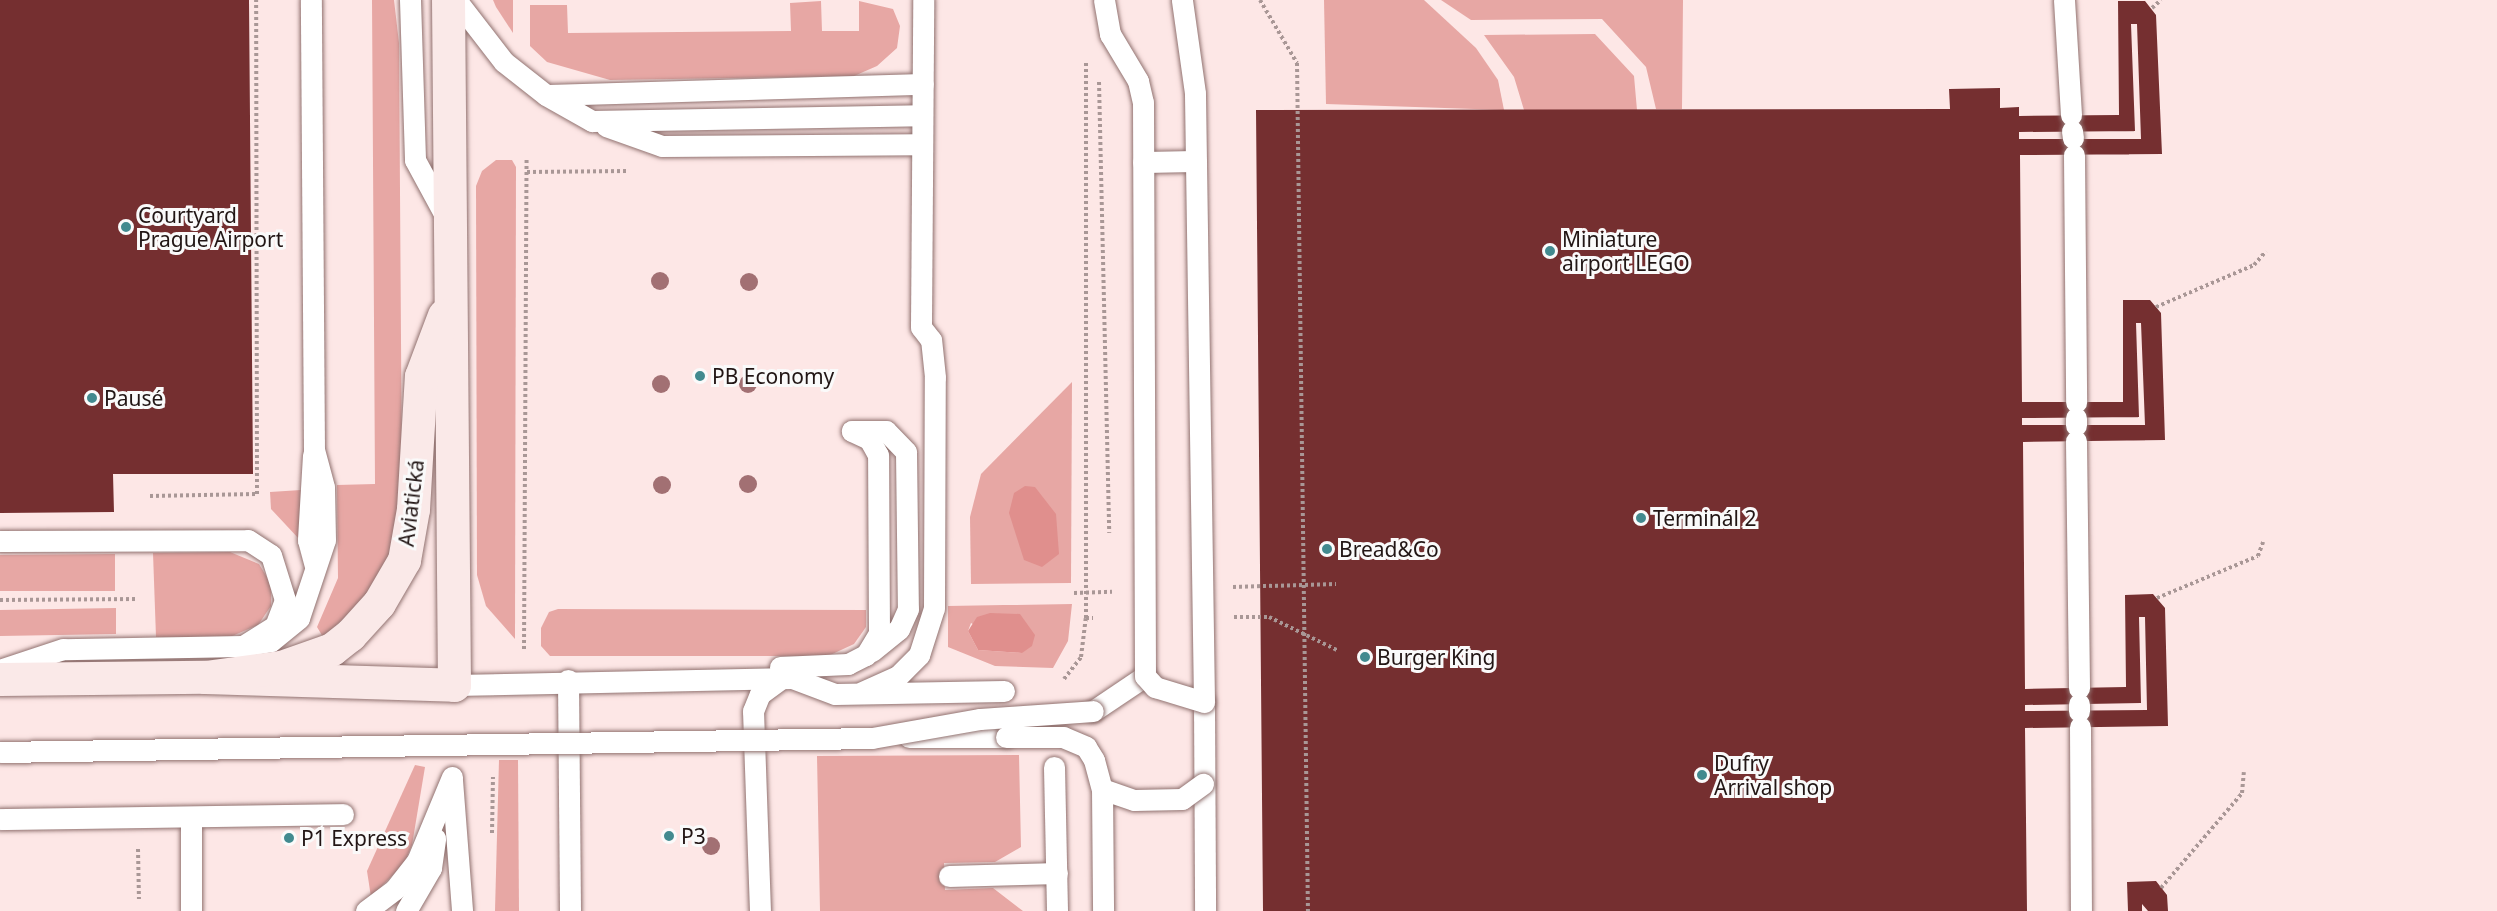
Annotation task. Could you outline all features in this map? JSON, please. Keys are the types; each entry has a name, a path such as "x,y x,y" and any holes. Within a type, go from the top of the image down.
{"main road":[{"name":"Aviatická","path":"0,679 205,677 281,668 332,649 380,603 408,543 421,376 452,293 448,0"},
{"path":"205,677 454,685 452,293"}],"lane":[{"path":"0,670 63,649 243,646 271,641 299,618 312,590 315,567 325,540 324,487 314,450 311,0"},
{"path":"410,0 415,160 451,226"},
{"path":"456,0 504,62 546,95 592,121 662,146 920,144"},
{"path":"862,692 898,676 919,655 934,608 934,377 931,340 921,327 920,144 923,0"},
{"path":"1104,0 1110,34 1142,91 1145,676 1155,687 1204,702"},
{"path":"1182,0 1195,93 1205,911"},
{"path":"2064,0 2073,135 2081,911"},
{"path":"546,95 923,84"},
{"path":"592,121 921,115"},
{"path":"1143,162 1196,161"},
{"path":"730,678 780,667 839,665 866,655 891,638 908,609 906,452 886,431 852,431"},
{"path":"0,541 254,543 279,568 285,600 275,626 243,646"},
{"path":"872,738 980,719 1093,711 1145,676"},
{"path":"760,911 753,711 760,694 782,678"},
{"path":"454,685 568,680 782,678 801,680 835,694 1004,691"},
{"path":"568,680 570,911"},
{"path":"0,752 1063,737 1086,747 1102,789 1103,911"},
{"path":"1054,766 1057,911"},
{"path":"366,911 400,884 436,823 452,777 462,911"},
{"path":"1102,789 1134,800 1182,799 1203,784"},
{"path":"0,819 190,819 343,814"},
{"path":"190,819 191,911"},
{"path":"420,911 431,868 436,823"},
{"path":"406,911 431,868"},
{"path":"446,911 458,871"},
{"path":"949,876 1057,873"}],"path":[{"path":"150,496 257,494 256,0"},
{"path":"1260,0 1297,63 1308,911"},
{"path":"2152,8 2161,0"},
{"path":"1060,683 1080,657 1086,618 1087,50"},
{"path":"1099,71 1109,544"},
{"path":"524,649 527,157"},
{"path":"2156,307 2254,265 2266,251"},
{"path":"2157,598 2258,556 2263,542"},
{"path":"1110,580 1110,592"},
{"path":"0,600 138,599"},
{"path":"1232,617 1269,617 1336,650"},
{"path":"1086,618 1093,618"},
{"path":"2162,888 2241,793 2244,772"},
{"path":"138,835 139,899"}],"shaded area":[{"path":"372,0 394,0 399,43 402,485 395,547 369,596 323,637 317,627 338,578 337,485 375,484"},
{"path":"493,0 513,0 513,33 496,7"},
{"path":"1324,0 1424,0 1476,48 1498,80 1504,110 1326,104"},
{"path":"1441,0 1683,0 1682,109 1656,109 1646,67 1602,19 1471,20"},
{"path":"821,1 822,31 859,31 859,1 893,9 900,26 897,48 877,66 854,76 610,80 547,62 530,46 530,5 567,5 568,33 791,31 790,3"},
{"path":"1595,34 1634,76 1637,110 1524,110 1514,77 1484,35"},
{"path":"496,160 512,160 516,167 515,639 486,606 477,575 476,186 482,171"},
{"path":"1072,382 1071,583 971,584 970,517 981,474"},
{"path":"1025,486 1035,487 1056,514 1059,554 1042,567 1024,560 1009,513 1014,493"},
{"path":"301,490 300,540 271,509 270,492"},
{"path":"230,552 259,564 271,584 271,606 258,625 230,637 156,637 153,553"},
{"path":"115,554 115,591 0,591 0,555"},
{"path":"1072,604 1068,641 1053,668 995,666 948,647 948,606","holes":["971,623 1022,653 978,650 968,631"]},
{"path":"116,608 116,634 0,636 0,610"},
{"path":"558,609 866,610 866,627 854,644 828,656 550,656 541,646 541,628 549,612"},
{"path":"990,613 1020,614 1035,635 1032,646 1022,653 978,650 968,631 977,617"},
{"path":"1019,755 1021,847 995,862 944,863 945,890 993,888 1023,911 820,911 817,756"},
{"path":"499,760 518,760 519,911 495,911"},
{"path":"415,765 425,767 412,845 404,864 371,897 367,871"}],"building":[{"name":"Courtyard Prague Airport","path":"0,0 249,0 253,474 113,474 114,512 0,513"},
{"name":"Terminál 2","path":"2118,1 2145,1 2156,15 2162,154 2020,155 2022,402 2123,402 2123,300 2150,300 2161,313 2165,440 2023,442 2025,689 2126,687 2125,595 2153,594 2165,608 2168,726 2025,728 2027,911 1263,911 1256,110 1950,109 1949,89 2000,88 2000,108 2019,107 2019,116 2119,115","holes":["2131,24 2137,24 2141,139 2019,139 2019,132 2135,131","2136,323 2141,323 2145,425 2022,425 2022,418 2139,417","2139,617 2145,617 2147,710 2025,711 2025,705 2141,703"]},
{"path":"2156,881 2167,895 2168,911 2148,911 2142,904 2142,911 2128,911 2127,882"}],"place":[{"name":"Courtyard Prague Airport","path":"126,227"},
{"name":"Miniature airport LEGO","path":"1550,251"},
{"name":"PB Economy","path":"700,376"},
{"name":"Pausé","path":"92,398"},
{"name":"Terminál 2","path":"1641,518"},
{"name":"Bread&Co","path":"1327,549"},
{"name":"Burger King","path":"1365,657"},
{"name":"Dufry Arrival shop","path":"1702,775"},
{"name":"P3","path":"669,836"},
{"name":"P1 Express","path":"289,838"}]}
